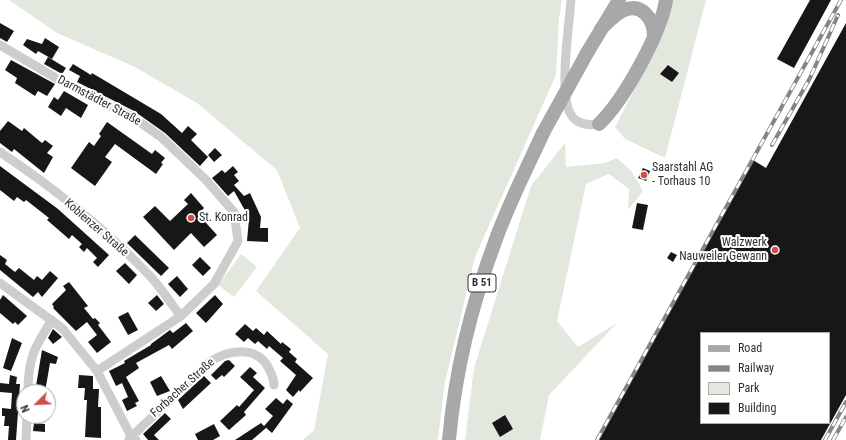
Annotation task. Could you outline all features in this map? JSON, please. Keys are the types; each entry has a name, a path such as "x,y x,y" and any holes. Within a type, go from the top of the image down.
{"main road":[{"name":"B 51","path":"449,440 451,415 466,334 496,239 543,133 587,53 619,0"},
{"path":"599,124 610,114 651,45 660,23 666,0"},
{"path":"601,29 624,10 636,9 648,15 652,21 654,36"}],"street":[{"path":"572,0 565,84 566,102 569,112 582,124 599,124"},
{"name":"Darmstädter Straße","path":"0,45 61,81 131,116 161,137 206,179 234,212 238,241 214,284 181,316 97,371"},
{"name":"Koblenzer Straße","path":"0,152 44,184 108,235 150,276 181,316"},
{"path":"0,283 36,311 52,320 62,328 97,371 132,438"},
{"path":"28,384 28,368 31,356 52,320"},
{"name":"Forbacher Straße","path":"132,438 210,362 220,355 251,352 261,357 272,374 274,385"},
{"path":"26,440 27,424"}],"green space":[{"path":"9,0 562,0 559,18 556,75 475,257 445,382 438,440 303,440 314,430 328,354 256,291 300,228 277,170 197,103 135,67 57,33"},
{"path":"671,0 706,0 665,158 625,139 615,127 666,28"},
{"path":"565,143 566,167 605,163 617,158 632,172 643,191 628,210 629,189 609,174 586,184 557,321 578,347 617,323 549,395 540,440 465,440 474,368 531,186"},
{"path":"241,254 257,267 234,297 218,285"}],"building":[{"path":"810,0 831,0 794,68 777,59"},
{"path":"0,23 14,31 7,42 0,38"},
{"name":"Walzwerk Nauweiler Gewann","path":"846,23 846,395 830,424 830,332 700,332 700,424 830,424 821,440 599,440 753,160 766,168"},
{"path":"45,38 59,47 52,59 38,51 36,54 23,45 27,39 42,44"},
{"path":"48,57 66,68 62,74 44,64"},
{"path":"11,60 55,84 47,96 38,91 35,96 15,83 17,78 5,70"},
{"path":"73,64 91,75 92,73 161,114 182,133 188,126 197,134 191,140 208,157 200,166 165,133 134,111 77,82 80,76 69,70"},
{"path":"668,65 679,73 672,82 660,74"},
{"path":"64,91 88,105 81,118 66,108 61,116 48,107 54,97 58,100"},
{"path":"8,121 22,131 24,128 42,143 45,140 53,146 47,153 53,157 44,173 14,149 12,152 0,143 0,131"},
{"path":"107,122 152,154 155,150 165,158 156,174 115,144 105,157 112,162 95,186 71,168 89,142 94,146 101,136 99,134"},
{"path":"215,148 222,155 214,162 208,155"},
{"path":"0,166 58,209 109,255 98,267 93,262 97,258 87,248 84,252 79,247 82,244 72,235 69,239 47,220 49,218 26,200 24,202 17,197 14,201 0,190"},
{"path":"233,166 238,172 234,175 239,181 234,185 244,196 250,193 261,217 260,228 268,228 268,242 247,241 249,219 247,214 234,191 228,196 212,178 222,170 225,173"},
{"name":"Saarstahl AG - Torhaus 10","path":"643,168 650,171 646,181 638,178"},
{"path":"191,193 204,208 198,214 217,235 204,247 191,233 174,250 143,217 155,206 170,221 188,204 184,200"},
{"path":"637,203 648,205 643,230 632,228"},
{"path":"135,235 169,268 161,276 127,243"},
{"path":"671,252 677,255 673,262 667,258"},
{"path":"0,255 7,260 5,264 15,272 19,268 34,280 37,276 42,280 50,271 58,278 42,297 38,292 33,297 0,270"},
{"path":"200,257 211,268 203,276 192,265"},
{"path":"125,263 137,275 129,284 116,271"},
{"path":"177,276 188,289 180,297 168,284"},
{"path":"69,282 88,306 84,308 93,319 95,318 100,323 98,325 111,342 97,353 88,342 97,335 87,322 76,331 53,308 54,307 52,304 66,290 63,286"},
{"path":"3,295 27,316 18,325 15,322 13,324 0,313 0,300"},
{"path":"157,295 164,304 156,311 148,303"},
{"path":"215,295 223,304 206,323 196,313"},
{"path":"128,312 138,330 128,335 118,317"},
{"path":"186,323 193,331 172,349 169,345 136,363 139,368 126,377 139,401 135,403 137,406 127,411 122,400 128,397 122,383 116,386 109,371 125,363 124,361 151,345 170,330 173,333"},
{"path":"245,324 253,331 256,328 264,335 267,331 281,344 282,342 291,349 289,352 297,359 295,362 313,378 300,392 299,390 293,397 286,390 296,375 280,361 283,358 269,346 267,349 258,341 255,344 248,338 244,342 235,334"},
{"path":"53,329 62,337 53,344 48,338"},
{"path":"12,338 22,343 11,371 3,368"},
{"path":"42,350 58,357 56,364 50,363 46,384 36,384"},
{"path":"229,360 235,366 224,377 222,375 216,380 211,375 225,361"},
{"path":"250,367 257,373 253,377 265,388 244,412 246,415 229,430 220,421 237,405 239,407 254,390 240,377"},
{"path":"10,375 17,377 16,440 8,440 9,426 4,426 5,416 2,416 2,408 11,409 12,393 0,392 0,383 9,384"},
{"path":"79,375 93,376 93,389 99,389 98,407 101,407 101,438 85,437 87,400 84,400 85,388 78,388"},
{"path":"161,376 170,391 157,396 150,382"},
{"path":"204,376 211,383 183,409 178,400"},
{"path":"276,398 283,404 287,399 293,404 272,433 264,426 273,416 265,409"},
{"path":"165,413 171,419 154,435 159,440 148,440 143,434"},
{"path":"505,415 513,429 500,437 492,423"},
{"path":"261,423 266,428 252,440 235,440"},
{"path":"34,424 45,424 45,432 33,431"},
{"path":"214,424 220,436 213,440 198,440 195,434"}],"railway":[{"path":"597,440 841,0"},
{"path":"772,145 810,78 838,15"},
{"path":"825,440 846,402"},
{"path":"833,440 846,417"}],"place":[{"name":"Saarstahl AG - Torhaus 10","path":"644,175"},
{"name":"St. Konrad","path":"191,218"},
{"name":"Walzwerk Nauweiler Gewann","path":"775,250"}]}
